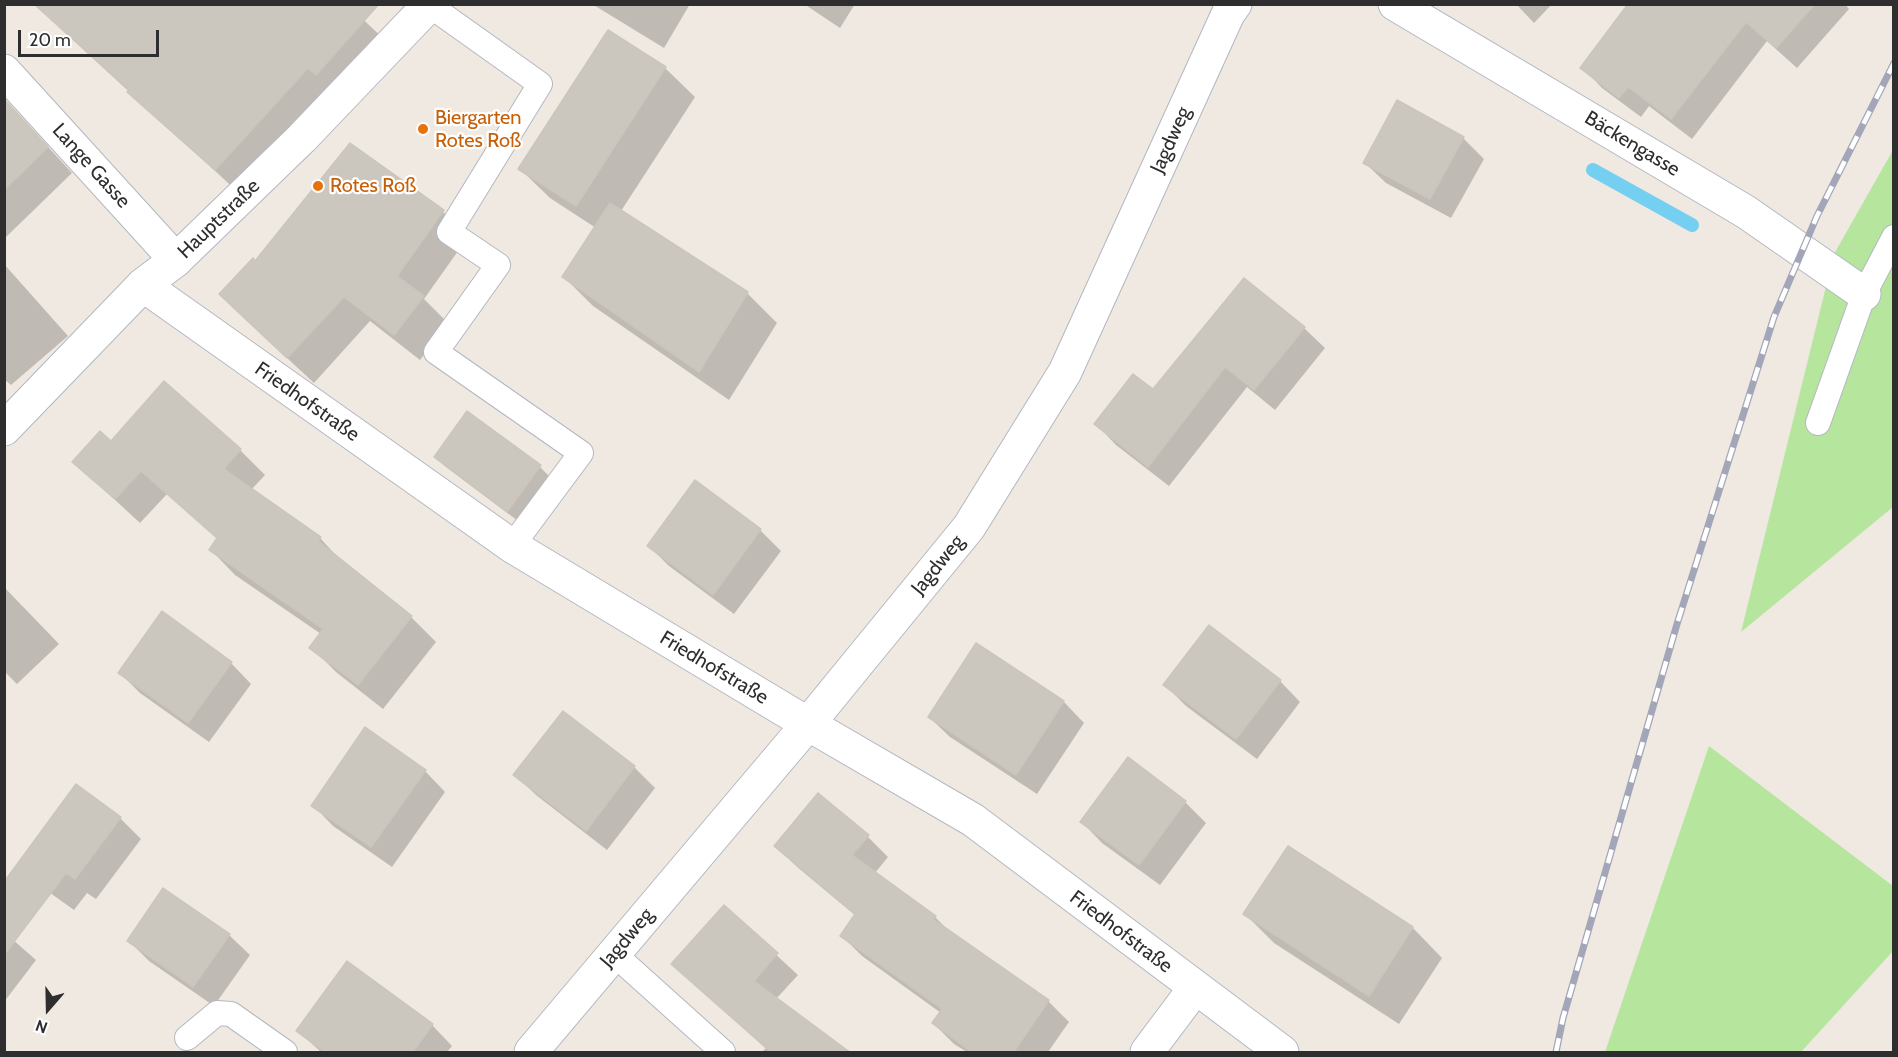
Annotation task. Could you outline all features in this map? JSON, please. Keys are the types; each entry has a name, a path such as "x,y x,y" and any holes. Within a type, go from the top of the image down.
{"street":[{"name":"Jagdweg","path":"531,1053 808,724 969,526 1065,372 1234,4"},
{"name":"Bäckengasse","path":"1395,4 1746,212 1864,294"},
{"name":"Hauptstraße","path":"4,429 143,285 176,260 302,138 430,5"},
{"name":"Lange Gasse","path":"4,71 176,260"},
{"name":"Friedhofstraße","path":"143,285 512,546 973,820 1282,1053"},
{"path":"1147,1053 1195,988"}],"lane":[{"path":"430,5 540,84 449,231 498,265 436,352 581,453 512,546"},
{"path":"1818,423 1864,294 1893,237"},
{"path":"614,954 723,1053"},
{"path":"187,1038 217,1013 231,1014 285,1053"}],"green space":[{"path":"1893,150 1893,507 1741,632 1834,254"},
{"path":"1709,746 1893,886 1893,951 1801,1052 1605,1052"}],"building":[{"path":"34,4 379,4 316,75 308,68 215,170 127,92 129,90"},
{"path":"1628,4 1815,4 1776,48 1746,22 1671,119 1628,87 1619,98 1580,68"},
{"path":"608,30 666,67 576,206 518,169"},
{"path":"4,99 48,147 4,190"},
{"path":"1397,100 1464,137 1430,199 1363,163"},
{"path":"350,143 444,210 397,276 424,296 394,335 344,297 287,358 219,294 253,258 255,261"},
{"path":"610,203 748,292 699,372 562,277"},
{"path":"1244,278 1305,327 1254,390 1225,367 1148,467 1094,424 1133,374 1153,389"},
{"path":"164,381 241,449 224,469 321,537 318,541 412,616 358,685 309,648 323,629 209,550 217,538 141,471 115,499 72,462 100,431 111,441"},
{"path":"467,411 541,465 507,512 434,457"},
{"path":"695,480 761,529 713,595 647,546"},
{"path":"162,611 232,662 188,723 118,673"},
{"path":"1209,625 1281,680 1236,739 1163,685"},
{"path":"976,643 1064,701 1016,775 928,717"},
{"path":"563,711 635,766 586,831 513,775"},
{"path":"365,727 426,770 371,847 311,806"},
{"path":"1128,757 1186,801 1139,865 1080,822"},
{"path":"76,784 121,817 75,879 66,873 4,955 4,882"},
{"path":"818,793 869,835 852,855 936,916 933,919 1049,1000 1013,1053 973,1053 932,1023 942,1009 840,936 855,914 774,846"},
{"path":"1288,846 1413,927 1369,996 1243,914"},
{"path":"163,888 230,934 193,987 127,941"},
{"path":"724,905 778,953 754,981 851,1053 772,1053 671,964"},
{"path":"347,961 433,1024 412,1053 326,1053 296,1031"}],"waterway":[{"path":"1593,170 1692,225"}],"railway":[{"path":"1556,1052 1563,1018 1677,624 1774,317 1817,216 1894,63"}],"place":[{"name":"Biergarten Rotes Roß","path":"423,129"},
{"name":"Rotes Roß","path":"318,186"}]}
